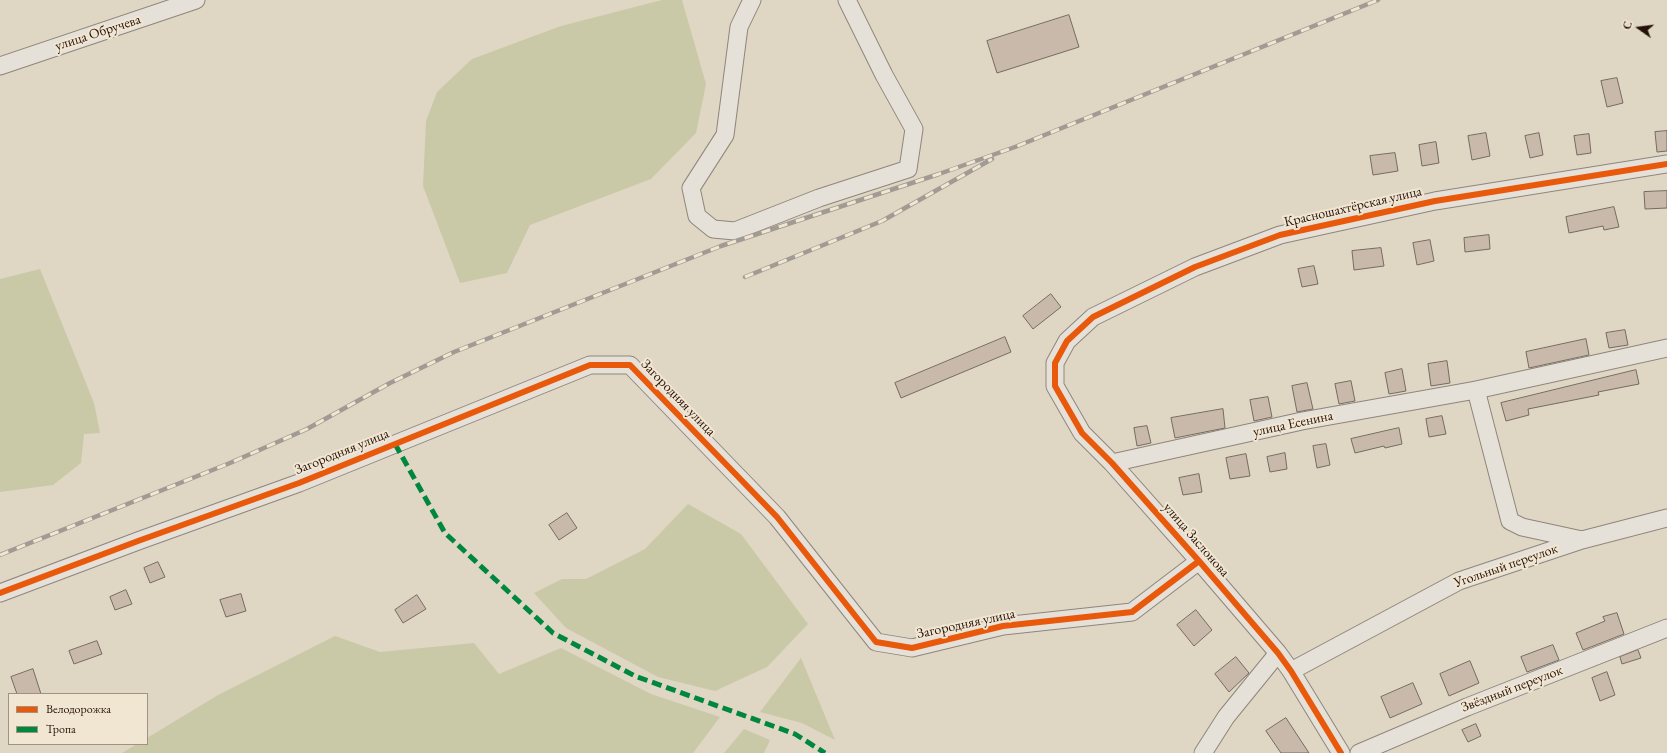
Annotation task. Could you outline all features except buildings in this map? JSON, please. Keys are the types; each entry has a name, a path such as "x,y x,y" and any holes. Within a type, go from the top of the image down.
{"street":[{"name":"улица Обручева","path":"0,66 196,0"},
{"path":"752,0 739,27 725,135 692,188 697,216 713,229 735,231 819,198 908,169 914,129 884,75 847,0"},
{"name":"Красношахтёрская улица","path":"1067,341 1093,317 1195,267 1280,235 1436,201 1667,164"},
{"name":"улица Заслонова","path":"1067,341 1055,363 1055,386 1082,433 1112,463 1278,653 1291,671 1341,753"},
{"path":"1582,540 1522,527 1510,521 1476,390 1667,348"},
{"name":"Загородняя улица","path":"0,593 145,538 298,483 590,365 630,365 778,517 876,642 912,648 1004,626 1132,612 1199,561"},
{"name":"улица Есенина","path":"1112,463 1302,421 1476,390"},
{"name":"Угольный переулок","path":"1291,671 1459,581 1582,540 1667,518"},
{"name":"Звёздный переулок","path":"1359,753 1467,707 1667,628"},
{"path":"1203,753 1226,717 1278,653"}],"green space":[{"path":"662,0 682,0 706,84 696,133 651,179 530,225 507,273 460,283 423,186 426,121 437,92 472,59 561,26"},
{"path":"40,269 94,403 100,433 84,434 81,463 53,485 0,492 0,279"},
{"path":"688,504 741,534 808,624 767,667 715,691 658,677 566,628 534,593 562,579 586,579 645,549"},
{"path":"335,636 380,652 474,643 499,674 561,648 651,694 720,717 693,753 122,753 135,745 148,745 148,737 218,695"},
{"path":"801,658 835,740 802,723 760,712"},
{"path":"744,729 770,740 764,753 724,753"}],"railway":[{"path":"0,555 230,463 307,429 390,383 454,352 721,246 939,174 1015,147 1378,0"},
{"path":"745,277 882,221 992,159"}],"marked path":[{"path":"395,444 445,533 553,633 635,676 795,734 825,753"}],"cycle path":[{"path":"1341,753 1291,671 1278,653 1112,463 1082,433 1055,386 1055,363 1067,341 1093,317 1195,267 1280,235 1435,201 1667,164"},
{"path":"0,593 299,483 590,365 630,365 777,517 876,642 912,648 1003,626 1132,612 1199,561"}]}
